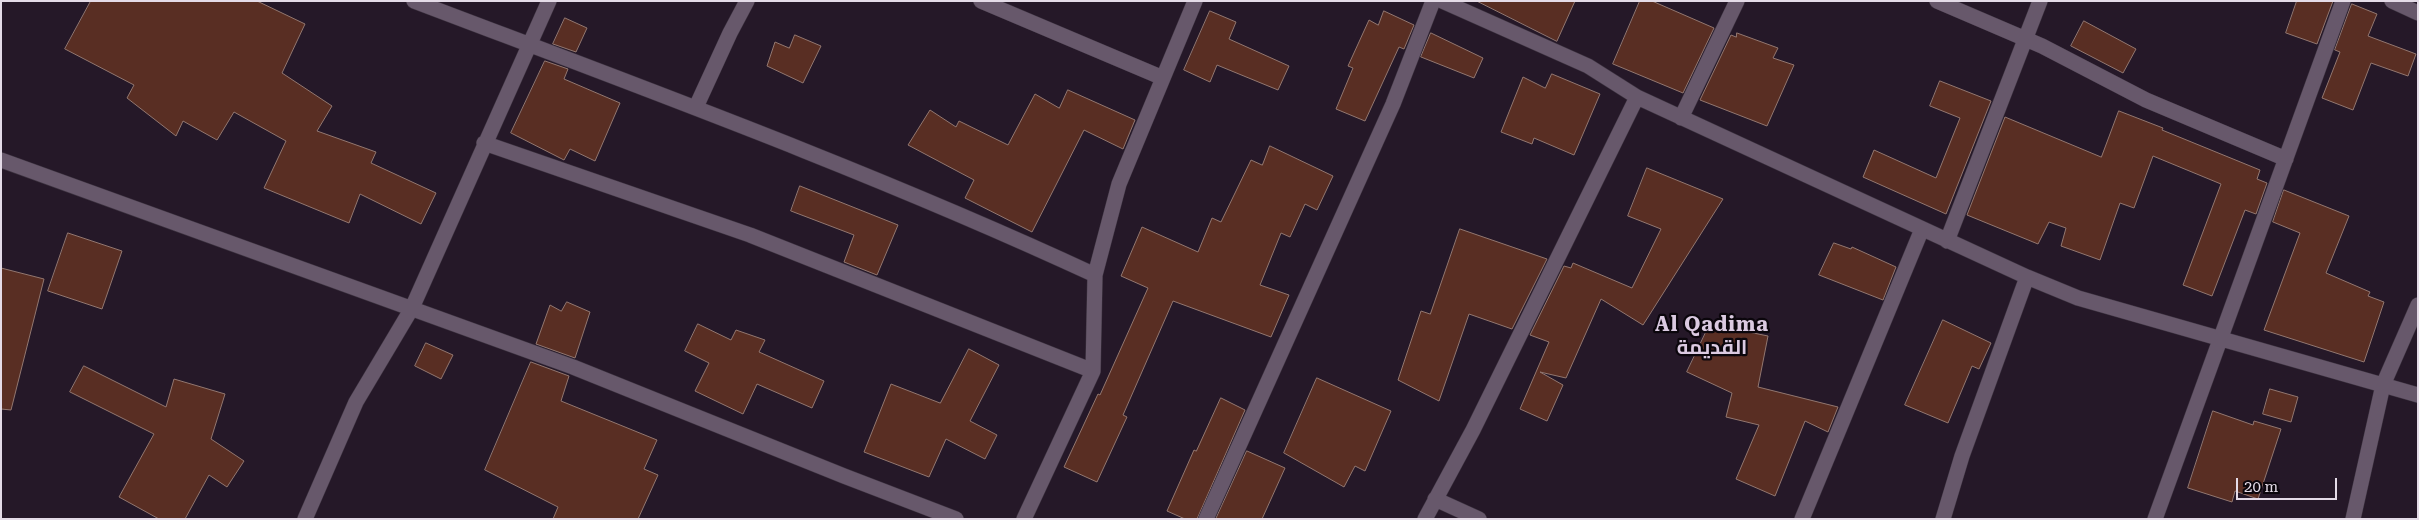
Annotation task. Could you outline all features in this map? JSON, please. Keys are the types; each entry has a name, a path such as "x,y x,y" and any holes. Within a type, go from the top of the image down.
{"street":[{"path":"414,1 696,107 988,225 1095,275"},
{"path":"305,519 356,402 412,308 549,1"},
{"path":"696,107 747,1"},
{"path":"981,1 1163,78"},
{"path":"1024,519 1092,371 1095,275 1119,184 1195,1"},
{"path":"1206,519 1392,104 1433,1"},
{"path":"1442,1 1588,66 1637,97 1681,118 1947,241 2078,298 2418,395"},
{"path":"1681,118 1737,1"},
{"path":"1937,1 2025,39 2146,100 2286,159"},
{"path":"1947,241 2040,1"},
{"path":"2155,519 2343,1"},
{"path":"2392,1 2418,13"},
{"path":"1424,519 1473,430 1637,97"},
{"path":"484,143 750,235 1092,371"},
{"path":"1,160 573,367 956,519"},
{"path":"1802,519 1922,229"},
{"path":"1943,519 1962,456 2027,277"},
{"path":"2353,519 2383,385 2410,318 2418,305"},
{"path":"1435,499 1479,519"}],"building":[{"path":"91,1 257,1 305,24 282,73 332,106 317,131 376,152 371,163 436,193 421,224 360,194 349,223 264,188 286,141 234,112 217,140 183,121 176,136 127,98 134,85 65,49"},
{"path":"1477,1 1575,1 1557,41"},
{"path":"1640,1 1652,1 1714,28 1683,93 1613,64"},
{"path":"2297,1 2333,1 2317,44 2286,33"},
{"path":"2352,4 2377,14 2368,36 2416,54 2408,76 2371,63 2353,110 2322,98 2340,52 2335,50"},
{"path":"1210,11 1236,22 1229,39 1289,66 1278,90 1217,65 1210,82 1184,70"},
{"path":"1384,11 1414,25 1404,49 1399,47 1365,121 1336,109 1353,68 1348,66 1369,20 1378,25"},
{"path":"565,18 587,28 576,52 553,44"},
{"path":"2084,21 2136,49 2123,73 2071,46"},
{"path":"1431,33 1483,58 1474,78 1421,57"},
{"path":"1737,33 1778,48 1773,58 1794,65 1767,126 1700,100 1731,35 1736,37"},
{"path":"795,35 821,46 803,83 767,66 775,42 789,48"},
{"path":"545,61 568,69 564,79 620,103 595,161 570,149 564,160 511,133"},
{"path":"1552,74 1600,94 1574,155 1534,138 1532,144 1501,132 1523,77 1545,88"},
{"path":"1940,81 1991,101 1946,214 1863,177 1874,150 1936,178 1960,118 1930,106"},
{"path":"1068,90 1135,120 1123,149 1084,130 1032,232 965,198 974,180 908,145 930,110 956,127 959,121 1008,145 1035,94 1059,108"},
{"path":"2119,111 2260,170 2257,179 2267,183 2256,214 2245,210 2212,296 2183,285 2221,184 2153,156 2134,208 2120,203 2100,260 2061,246 2066,228 2049,222 2038,244 1967,215 2005,117 2101,157"},
{"path":"1270,146 1333,176 1317,210 1305,204 1290,237 1281,233 1260,285 1289,295 1271,337 1173,301 1123,415 1127,417 1097,482 1064,467 1098,394 1100,395 1148,288 1121,276 1142,227 1198,252 1212,218 1221,222 1251,160 1262,165"},
{"path":"1647,168 1723,199 1643,325 1601,299 1566,378 1540,372 1563,385 1547,421 1520,409 1549,342 1530,335 1564,266 1571,268 1573,263 1632,288 1661,229 1628,216"},
{"path":"800,186 898,225 877,275 844,262 854,235 791,211"},
{"path":"2284,190 2349,216 2326,273 2370,292 2368,296 2384,302 2364,362 2264,330 2300,233 2273,222"},
{"path":"1460,229 1547,259 1512,329 1469,314 1439,401 1398,380 1421,311 1430,314"},
{"path":"68,233 122,251 102,309 48,291"},
{"path":"1834,243 1851,249 1852,247 1896,267 1883,300 1819,275"},
{"path":"1,268 44,279 11,410 1,409"},
{"path":"567,302 590,312 575,358 536,344 550,305 561,311"},
{"path":"1943,320 1991,343 1979,369 1972,366 1948,423 1905,405"},
{"path":"698,324 731,340 736,330 765,340 759,352 824,381 812,408 757,384 743,414 695,391 709,363 685,351"},
{"path":"1710,324 1768,336 1758,387 1838,407 1828,432 1805,421 1775,496 1736,479 1759,425 1726,417 1732,393 1687,372"},
{"path":"426,343 453,355 441,379 415,366"},
{"path":"969,349 999,365 970,421 997,435 985,459 946,439 929,477 864,452 891,384 940,403"},
{"path":"531,362 569,376 561,401 657,440 644,469 658,475 638,519 553,519 558,507 485,470"},
{"path":"84,366 166,407 174,379 225,394 211,439 244,461 227,487 209,475 185,519 159,519 119,497 154,434 70,392"},
{"path":"1317,378 1391,411 1365,471 1355,466 1344,487 1284,453"},
{"path":"2270,389 2298,397 2291,422 2263,414"},
{"path":"1221,398 1245,410 1197,519 1185,519 1167,511 1194,450 1196,451"},
{"path":"2213,411 2253,425 2254,421 2281,429 2258,499 2235,491 2232,502 2188,488"},
{"path":"1247,451 1285,468 1262,519 1216,519"}],"district":[{"name":"Al Qadima القديمة","path":"1712,336"}]}
